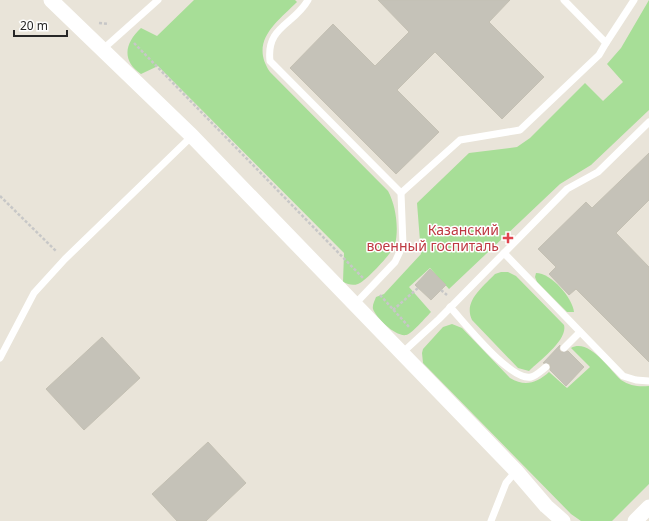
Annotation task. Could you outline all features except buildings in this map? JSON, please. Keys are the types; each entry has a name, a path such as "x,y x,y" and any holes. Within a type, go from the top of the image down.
{"street":[{"path":"51,0 192,136 516,471 546,506 563,521"},
{"path":"635,521 649,507"}],"lane":[{"path":"102,50 158,0"},
{"path":"308,0 295,16 281,25 274,35 269,50 270,61 401,193 403,246 395,262 355,304"},
{"path":"564,0 606,43"},
{"path":"401,193 460,140 520,130 599,55 634,0"},
{"path":"402,353 450,307 567,189 598,172 649,122"},
{"path":"0,358 34,293 65,259 192,136"},
{"path":"504,253 623,376 636,380 649,381"},
{"path":"450,307 504,366 515,374 521,377 532,377 546,367"},
{"path":"564,348 580,332"},
{"path":"491,521 506,483 516,471"}],"path":[{"path":"0,196 65,259"},
{"path":"393,310 418,288"}],"green space":[{"path":"194,0 295,0 297,2 281,17 268,33 264,42 264,61 270,72 388,191 395,210 397,232 395,245 384,260 362,282 354,285 343,282 344,253 158,66 141,74 130,63 128,57 129,45 131,40 141,28 157,36"},
{"path":"649,0 649,110 591,165 560,184 449,289 430,268 409,287 431,312 412,332 402,335 392,330 382,322 373,309 373,304 376,297 384,294 421,254 417,203 469,153 517,147 530,138 585,83 603,101 623,82 607,64 621,48"},
{"path":"508,272 516,276 564,325 562,337 558,343 529,371 518,368 472,320 470,313 472,301 480,289 495,274"},
{"path":"536,273 548,277 560,287 569,300 574,312 567,312 537,282 535,277"},
{"path":"452,324 462,328 510,378 515,381 526,383 535,381 549,372 567,388 590,367 571,348 578,346 585,347 592,351 624,382 635,386 649,386 649,484 612,521 581,521 571,514 423,363 423,349 443,327"}],"place":[{"name":"Казанский военный госпиталь","path":"508,238"}]}
